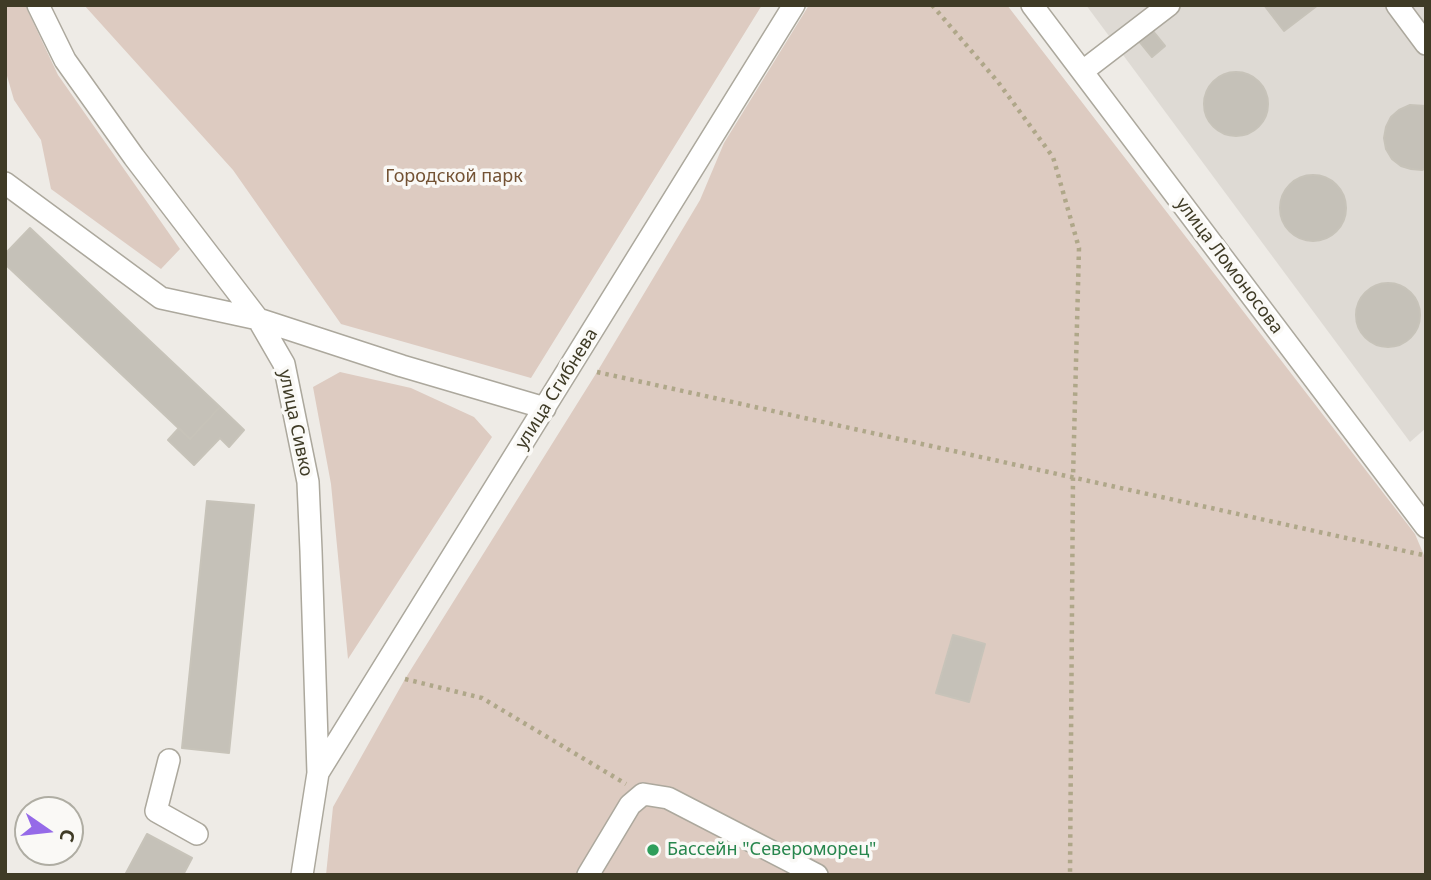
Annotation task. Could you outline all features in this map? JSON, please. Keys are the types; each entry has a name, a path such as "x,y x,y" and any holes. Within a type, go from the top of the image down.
{"street":[{"name":"улица Сивко","path":"38,5 65,60 258,319 284,364 308,482 318,773 302,875"},
{"name":"улица Сгибнева","path":"318,773 794,5"},
{"name":"улица Ломоносова","path":"1032,5 1426,527"},
{"path":"1083,71 1169,5"},
{"path":"1397,5 1426,44"},
{"path":"5,183 161,298 258,319 402,366 545,408"},
{"path":"169,760 156,811 197,834"},
{"path":"588,875 630,805 643,794 668,798 817,875"}],"path":[{"path":"932,5 998,82 1053,157 1079,248 1073,477 1070,875"},
{"path":"597,372 1423,555"},
{"path":"405,679 482,698 643,794"}],"shaded area":[{"path":"1086,5 1426,5 1426,428 1410,442"}],"green space":[{"path":"5,5 25,5 58,75 180,249 161,269 51,189 41,140 14,100 5,69"},
{"name":"Городской парк","path":"84,5 762,5 531,378 341,324 233,170"},
{"path":"809,5 1007,5 1415,534 1426,560 1426,875 326,875 333,807 405,679 597,372 700,200 724,143"},
{"path":"340,372 411,388 474,417 492,437 348,659 331,484 313,387"}],"building":[{"path":"1264,5 1318,5 1284,31"},
{"path":"1152,30 1165,46 1152,57 1139,41"},
{"path":"1236,72 1259,81 1268,104 1259,127 1236,136 1213,127 1204,104 1213,81"},
{"path":"1410,105 1426,106 1426,168 1422,170 1401,166 1392,159 1386,149 1384,138 1391,117"},
{"path":"1313,175 1326,178 1336,185 1343,195 1346,208 1343,221 1336,231 1326,238 1313,241 1300,238 1290,231 1283,221 1280,208 1283,195 1290,185 1300,178"},
{"path":"30,228 220,407 190,439 5,264 5,254"},
{"path":"1388,283 1400,285 1411,292 1418,303 1418,327 1411,338 1400,345 1388,347 1376,345 1365,338 1358,327 1356,315 1358,303 1365,292 1376,285"},
{"path":"220,407 244,430 229,447 220,438 194,465 168,440 179,428 190,439"},
{"path":"207,501 254,505 229,753 182,748"},
{"path":"953,635 985,644 969,702 936,693"},
{"path":"147,834 192,858 183,875 125,875"}],"place":[{"name":"Бассейн \"Североморец\"","path":"653,850"}]}
